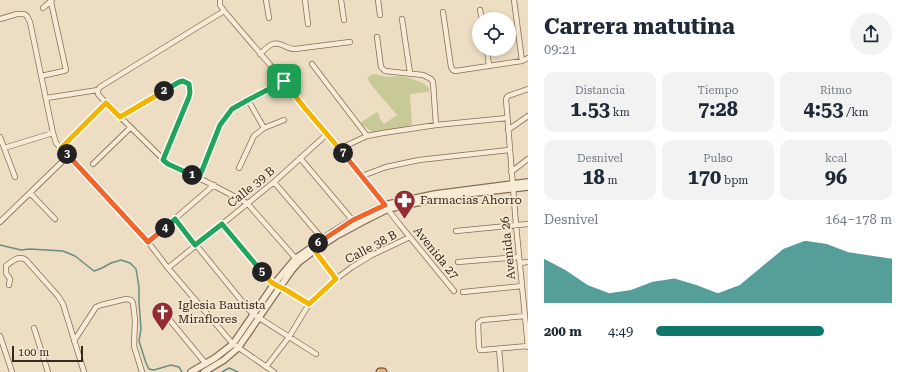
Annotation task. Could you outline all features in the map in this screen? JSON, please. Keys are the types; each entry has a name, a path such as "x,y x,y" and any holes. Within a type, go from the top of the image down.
{"street":[{"path":"266,0 269,18"},
{"path":"305,0 308,24"},
{"path":"341,0 344,20"},
{"path":"378,0 380,15"},
{"path":"514,0 522,61"},
{"path":"41,76 64,72 66,70 52,1 43,8"},
{"name":"Avenida 27","path":"220,2 224,11 284,81 454,291"},
{"path":"46,98 98,90 100,87 224,11"},
{"path":"443,12 451,67 453,70 522,61 528,58"},
{"path":"0,19 17,14 24,14 30,22 56,143 148,242 168,268 233,344 274,372"},
{"path":"402,18 410,73"},
{"path":"377,37 381,67 383,70 390,72 410,73 432,79 436,126"},
{"path":"260,54 275,43 290,49 295,49 350,42"},
{"path":"488,56 489,66"},
{"path":"312,64 368,136"},
{"path":"120,117 179,82 183,81 189,84 189,97 163,160"},
{"path":"199,178 220,125 232,109 284,81"},
{"name":"Avenida 26","path":"528,89 508,96 506,99 512,186 528,346"},
{"path":"98,90 98,94 106,103 163,160 168,164 214,185 247,203 297,260"},
{"path":"248,100 264,128"},
{"path":"61,148 106,103"},
{"path":"508,130 528,116"},
{"path":"339,149 368,136 383,133 507,118"},
{"path":"240,168 254,136 264,128 284,120"},
{"path":"93,164 130,128"},
{"path":"4,148 53,134"},
{"name":"Calle 39 B","path":"168,268 274,182 326,134"},
{"path":"0,137 15,177"},
{"path":"362,176 386,167 418,160 509,150"},
{"path":"0,222 68,156"},
{"path":"300,158 355,223"},
{"path":"511,172 528,159"},
{"path":"274,182 325,241"},
{"path":"191,372 215,358 233,344 253,314 277,285 292,270 297,260 355,223 386,207 528,182"},
{"path":"148,242 214,185"},
{"path":"512,186 528,187"},
{"path":"30,193 55,219"},
{"path":"175,219 253,314 316,354"},
{"path":"222,224 270,281 309,304"},
{"path":"456,231 528,224"},
{"name":"Calle 38 B","path":"266,367 289,337 309,304 336,279 352,266 410,237"},
{"path":"314,249 336,279"},
{"path":"458,262 519,257"},
{"path":"9,285 10,279 6,272 6,266 19,258 23,258 58,296 63,304 84,372"},
{"path":"520,263 528,262"},
{"path":"204,372 224,360 238,348 259,317 277,285"},
{"path":"463,292 522,286"},
{"path":"74,341 96,307 126,299 131,300 133,303 135,320 134,346 142,372"},
{"path":"159,308 206,364"},
{"path":"525,316 479,321 479,347 480,350 483,350 528,346"},
{"path":"34,328 48,372"},
{"path":"0,336 12,372"},
{"path":"498,349 501,372"}],"green space":[{"path":"373,74 387,77 406,77 423,83 429,88 429,92 410,94 412,125 409,127 374,133 360,123 377,112 384,124 397,115 367,78"}],"waterway":[{"path":"0,245 21,250 30,249 63,251 75,256 94,271 121,260 130,263 136,269 139,287 141,329 139,341 146,363 149,369 154,370 171,365 179,367 182,372"},
{"path":"222,372 229,368 238,372"}],"place":[{"name":"Farmacias Ahorro","path":"405,220"},
{"name":"Iglesia Bautista Miraflores","path":"163,332"}],"route":[{"path":"183,81 189,84 189,97 163,160 168,164 199,178 220,125 232,109 284,81 385,205 353,220 312,247 336,279 309,304 270,281 222,224 195,245 175,219 148,242 61,148 106,103 120,117 183,81"}]}
